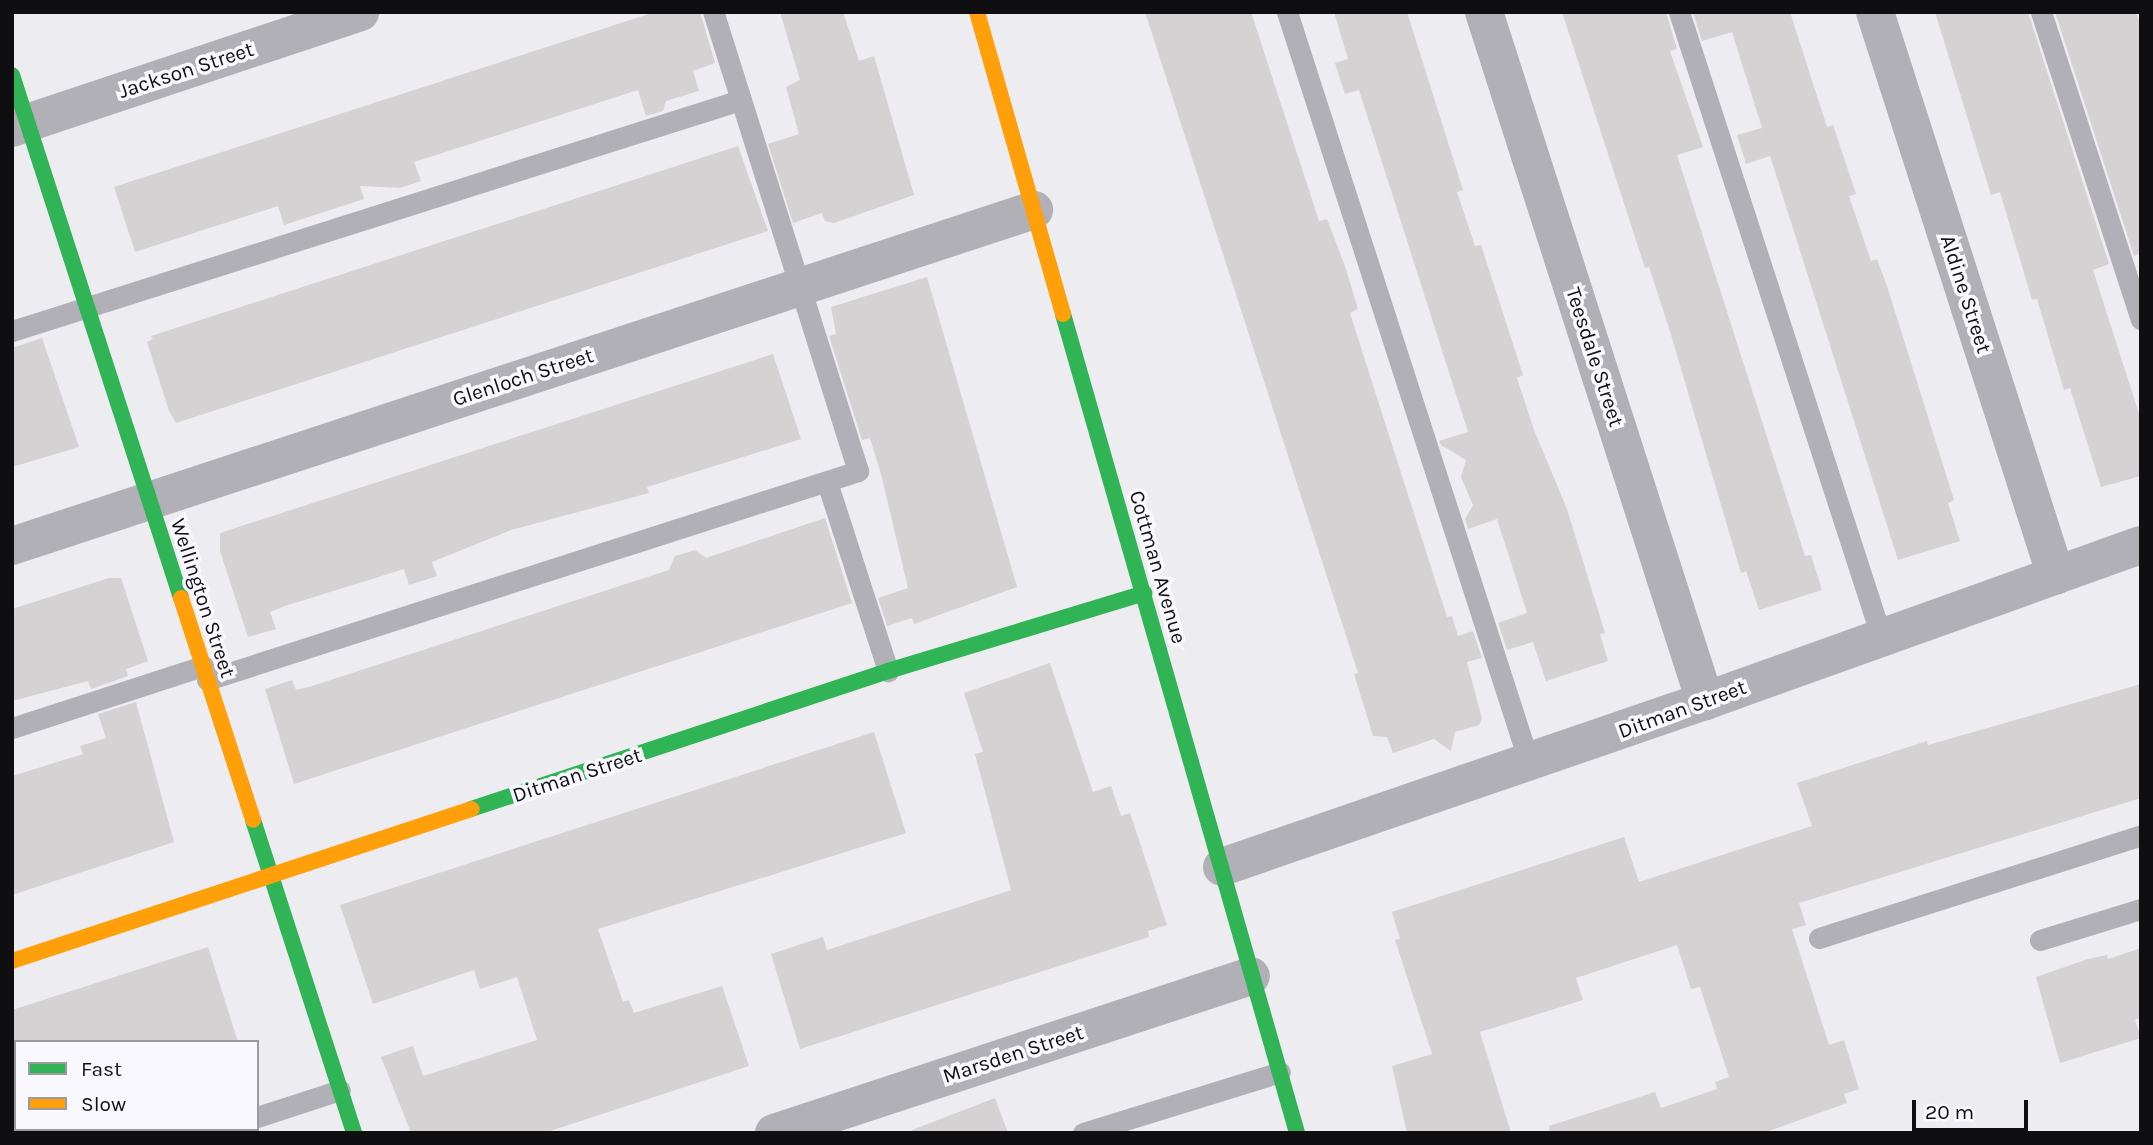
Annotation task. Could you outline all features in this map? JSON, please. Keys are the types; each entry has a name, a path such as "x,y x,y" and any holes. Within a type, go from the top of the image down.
{"street":[{"name":"Jackson Street","path":"20,126 360,12"},
{"name":"Cottman Avenue","path":"977,12 1297,1133"},
{"name":"Teesdale Street","path":"1484,12 1705,701"},
{"name":"Aldine Street","path":"1875,12 2056,576"},
{"name":"Wellington Street","path":"12,75 20,126 87,307 354,1133"},
{"name":"Glenloch Street","path":"12,546 799,285 1034,210"},
{"name":"Ditman Street","path":"1222,867 1705,701 2141,545"},
{"name":"Ditman Street","path":"12,961 888,671 1143,593"},
{"name":"Marsden Street","path":"774,1133 1251,976"}],"lane":[{"path":"12,728 205,673 858,471 713,12"},
{"path":"1287,12 1528,762"},
{"path":"1679,12 1881,636"},
{"path":"2040,12 2141,319"},
{"path":"12,331 740,100"},
{"path":"827,482 888,671"},
{"path":"1819,939 2141,835"},
{"path":"2040,940 2141,909"},
{"path":"1083,1133 1280,1072"},
{"path":"259,1116 340,1090"}],"building":[{"path":"655,12 700,12 715,63 693,71 699,91 666,101 663,111 646,116 638,90 414,162 421,181 400,188 360,186 364,199 284,225 278,206 135,252 114,187"},
{"path":"780,12 843,12 859,61 874,56 914,195 834,223 825,221 822,213 793,223 768,144 799,134 786,87 800,80"},
{"path":"1145,12 1251,12 1319,221 1327,219 1345,266 1358,309 1350,313 1447,617 1452,616 1458,636 1473,631 1482,658 1467,662 1482,719 1479,725 1455,732 1451,751 1434,739 1393,753 1387,737 1373,736 1354,674 1358,673"},
{"path":"1334,12 1407,12 1463,190 1457,192 1475,246 1481,245 1523,375 1517,378 1534,430 1567,509 1605,633 1600,634 1608,661 1546,681 1533,642 1507,650 1498,623 1527,613 1497,519 1468,529 1465,519 1473,505 1461,477 1466,460 1441,445 1439,441 1468,432 1359,90 1345,94 1335,63 1348,59"},
{"path":"1562,12 1666,12 1677,49 1670,51 1703,147 1677,155 1805,556 1811,555 1822,590 1759,610 1746,571 1741,573 1669,328 1649,267 1645,268"},
{"path":"1693,12 1790,12 1827,127 1833,125 1856,194 1849,196 1871,261 1877,259 1887,286 1954,500 1948,503 1960,541 1898,560 1770,156 1746,164 1737,135 1762,128 1732,32 1702,41"},
{"path":"1935,12 2028,12 2109,264 2093,270 2141,420 2141,476 2101,487 2070,388 2064,390 2037,299 2032,300 2000,192 1991,195"},
{"path":"2055,12 2136,12 2141,27 2141,253 2134,256"},
{"path":"738,146 768,231 176,423 169,411 147,342 153,339 151,336"},
{"path":"927,277 1017,587 914,624 912,618 887,626 878,598 908,588 870,438 862,440 829,336 836,334 831,307"},
{"path":"42,338 79,447 12,467 12,348"},
{"path":"773,354 801,439 647,487 649,493 511,530 432,562 437,576 409,585 404,569 285,606 270,612 276,629 248,637 220,551 220,533"},
{"path":"825,518 852,603 294,784 265,689 292,680 296,690 312,686 669,570 675,556 695,550 706,558"},
{"path":"109,578 121,578 148,661 126,669 128,676 91,689 88,681 12,701 12,609"},
{"path":"1050,663 1093,792 1111,786 1121,816 1130,813 1167,925 1148,931 1149,937 800,1049 771,954 823,937 827,950 1011,890 975,754 983,752 964,693"},
{"path":"2141,684 2141,798 1799,903 1806,925 1792,929 1829,1045 1844,1040 1859,1089 1844,1094 1847,1103 1763,1133 1550,1133 1549,1126 1655,1092 1661,1108 1717,1089 1715,1082 1729,1077 1700,987 1691,989 1677,945 1576,978 1583,1000 1480,1032 1511,1133 1407,1133 1392,1066 1432,1054 1395,940 1400,939 1392,912 1624,837 1639,882 1812,826 1797,783 1927,741 1928,745"},
{"path":"136,702 174,842 12,895 12,776 83,754 80,746 106,738 98,714"},
{"path":"874,732 906,833 598,929 623,1002 629,1000 634,1013 722,986 749,1066 544,1133 411,1133 381,1057 413,1046 423,1076 537,1040 517,977 480,989 474,970 373,1004 340,905"},
{"path":"208,947 237,1040 12,1042 12,1010"},
{"path":"2141,948 2141,1017 2135,1020 2141,1038 2060,1063 2036,977 2088,959 2107,955 2108,959"},
{"path":"995,1098 1008,1133 912,1133 912,1130"}],"traffic: fast":[{"path":"12,75 181,598"},
{"path":"1063,314 1297,1133"},
{"path":"471,809 888,671 1144,593"},
{"path":"253,820 354,1133"}],"traffic: slow":[{"path":"977,12 1063,314"},
{"path":"181,598 253,820"},
{"path":"12,961 471,809"}]}
